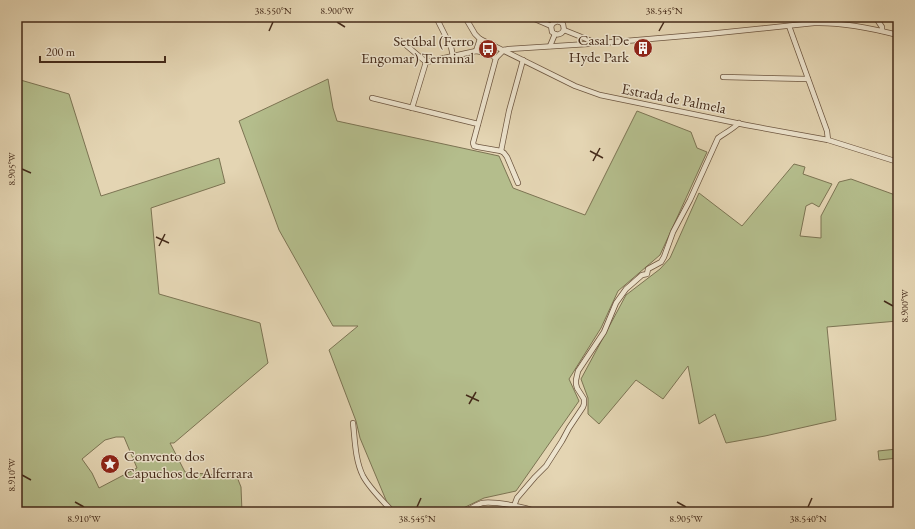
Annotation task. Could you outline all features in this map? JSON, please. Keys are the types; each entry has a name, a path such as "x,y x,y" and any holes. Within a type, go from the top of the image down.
{"street":[{"path":"436,17 451,47 453,56"},
{"name":"Estrada de Palmela","path":"465,17 475,34 480,39 575,86 600,95 828,140 898,162"},
{"path":"530,17 551,26"},
{"path":"876,17 882,27 882,31"},
{"path":"551,26 561,19 564,30"},
{"path":"564,30 594,42 602,43 829,22 898,35"},
{"path":"551,26 551,30 555,34 561,34 564,30"},
{"path":"789,26 827,131 828,140"},
{"path":"550,46 555,34"},
{"path":"476,51 480,39"},
{"path":"402,41 426,62"},
{"path":"518,183 504,153 501,151 474,146 473,144 496,58 504,50 588,44 594,42"},
{"path":"426,62 476,51 487,53 496,58"},
{"path":"501,151 509,111 523,60"},
{"path":"412,108 426,62"},
{"path":"722,77 808,79"},
{"path":"372,98 478,124"},
{"path":"514,506 517,498 546,466 583,407 584,399 577,388 576,376 604,332 616,303 631,284 642,275 647,274 648,269 660,262 664,257 673,232 690,200 718,138 725,132 733,129 739,123"},
{"path":"353,423 358,461 363,476 393,512"},
{"path":"465,512 483,503 514,506 537,512"},
{"path":"894,512 898,509"}],"green space":[{"path":"17,79 69,94 101,196 219,158 225,183 151,208 159,294 260,323 268,363 174,443 170,443 185,472 237,477 241,487 242,512 17,512","holes":["116,437 124,437 137,468 99,488 92,473 82,459 105,440"]},
{"path":"328,79 337,121 499,156 513,188 585,215 637,111 691,132 697,148 707,152 660,255 618,291 601,328 569,379 579,401 516,491 484,498 455,512 391,512 360,438 356,421 329,350 358,326 333,326 279,230 239,121"},
{"path":"794,164 805,167 803,174 832,184 819,207 812,203 806,206 800,236 821,238 821,216 839,182 851,179 898,196 898,321 827,327 836,420 726,443 715,414 699,424 688,366 663,399 636,380 599,424 588,414 588,398 581,379 626,295 660,269 670,258 699,193 742,226"},
{"path":"897,449 898,458 879,460 878,451"}],"place":[{"name":"Casal De Hyde Park","path":"643,48"},
{"name":"Setúbal (Ferro Engomar) Terminal","path":"488,49"},
{"name":"Convento dos Capuchos de Alferrara","path":"110,464"}]}
